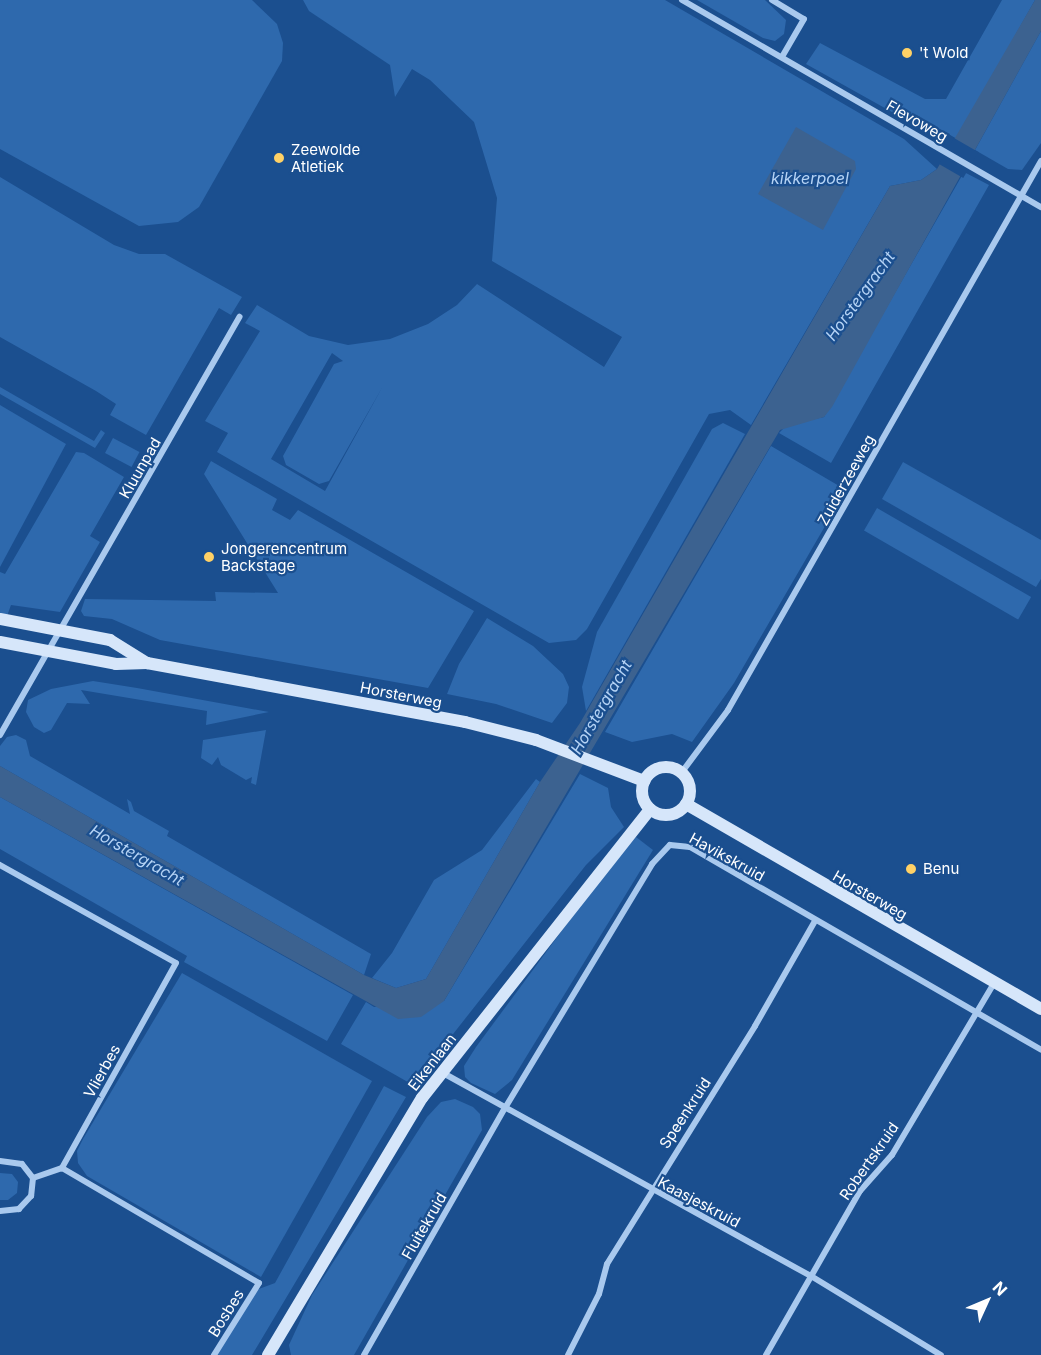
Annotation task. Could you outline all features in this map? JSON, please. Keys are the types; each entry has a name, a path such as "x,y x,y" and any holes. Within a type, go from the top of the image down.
{"street":[{"name":"Flevoweg","path":"682,0 1041,207"},
{"path":"772,0 804,18 782,57"},
{"name":"Zuiderzeeweg","path":"682,771 728,710 1041,161"},
{"name":"Kluunpad","path":"0,735 239,317"},
{"name":"Horsterweg","path":"0,619 60,629 120,644 147,663"},
{"name":"Horsterweg","path":"0,642 116,664 147,663 465,722 536,740 593,764 644,781"},
{"path":"659,767 682,771 690,785 686,804 670,815 650,809 641,792 644,781 659,767"},
{"name":"Horsterweg","path":"686,804 1041,1009"},
{"name":"Eikenlaan","path":"268,1355 422,1098 650,809"},
{"name":"Havikskruid","path":"505,1108 659,853 670,845 683,844 1041,1050"},
{"name":"Vlierbes","path":"0,865 176,963 63,1168"},
{"name":"Speenkruid","path":"568,1355 599,1294 607,1264 650,1190 755,1026 815,921"},
{"name":"Robertskruid","path":"766,1355 860,1191 892,1155 994,983"},
{"name":"Kaasjeskruid","path":"443,1073 650,1190 811,1276 942,1355"},
{"name":"Fluitekruid","path":"364,1355 505,1108"},
{"path":"0,1161 22,1164 33,1178 31,1196 18,1209 0,1211"},
{"path":"33,1178 63,1168"},
{"name":"Bosbes","path":"63,1168 259,1283 214,1355"}],"shaded area":[{"path":"0,0 252,0 277,24 283,43 282,61 199,207 178,222 139,226 0,149"},
{"path":"303,0 665,0 904,139 937,169 921,180 890,186 751,425 730,410 709,414 587,629 576,640 549,643 217,452 228,433 205,421 260,331 245,323 257,305 309,336 348,345 390,339 428,324 457,305 477,284 604,367 622,337 492,261 497,198 474,122 430,80 412,69 395,97 390,65 309,11","holes":["332,353 343,361 334,364 283,456 286,465 319,484 329,481 383,386 325,491 271,459"]},
{"path":"697,0 765,0 786,20 784,34 775,41 763,38"},
{"path":"1002,0 1035,0 957,139 940,129 917,126 806,64 820,43 925,99 946,99"},
{"path":"1041,31 1041,143 1022,170 1008,169 975,150"},
{"path":"964,172 989,185 831,463 779,433 787,425 824,417"},
{"path":"0,177 114,245 139,254 165,254 242,297 231,315 219,308 146,435 110,415 116,404 0,337"},
{"path":"0,387 94,441 101,430 105,433 95,448 0,394"},
{"path":"0,405 66,444 0,567"},
{"path":"723,423 745,434 586,711 582,687 597,632 712,429"},
{"path":"113,438 139,452 132,467 105,453"},
{"path":"771,446 846,490 734,683 692,742 672,734 632,742 605,732"},
{"path":"76,452 84,453 124,477 90,536 100,542 60,612 11,605 7,616 0,614 0,572 5,574"},
{"path":"211,461 277,499 272,510 290,520 298,510 474,611 428,688 160,640 112,619 84,616 81,611 85,599 216,601 215,592 278,593 204,474"},
{"path":"903,462 1041,540 1041,579 1036,587 882,499"},
{"path":"877,508 1031,597 1018,620 864,531"},
{"path":"487,618 533,646 563,674 569,687 567,703 552,723 496,704 447,694 459,664"},
{"path":"93,681 269,712 206,725 207,711 81,690 90,704 67,703 51,730 44,733 34,727 26,712 28,700 51,689"},
{"path":"266,730 256,785 251,783 252,777 246,780 221,765 218,757 212,765 201,758 203,740"},
{"path":"16,735 26,740 30,756 130,814 127,799 131,802 134,811 169,831 167,836 371,954 364,975 0,766 0,746 7,737"},
{"path":"580,774 608,788 611,807 624,827 586,865 413,1085 341,1044 366,1002 374,1007 444,1001"},
{"path":"536,779 540,782 426,979 396,988 372,978 392,953 434,880 482,850"},
{"path":"0,797 353,995 327,1041 184,962 187,956 0,849"},
{"path":"636,837 653,850 512,1080 495,1094 471,1083 465,1077 464,1066 476,1047 597,883"},
{"path":"182,973 372,1081 261,1277 87,1176 78,1163 77,1151 83,1139"},
{"path":"384,1086 406,1097 252,1355 217,1355 253,1291 275,1283"},
{"path":"455,1099 473,1107 480,1114 482,1130 354,1355 291,1355 289,1345 312,1295 427,1117 441,1102"},
{"path":"0,1173 12,1174 18,1182 17,1193 8,1200 0,1200"}],"water":[{"name":"Horstergracht","path":"1035,0 1041,0 1041,31 832,407 824,417 780,430 444,1001 421,1017 398,1019 0,797 0,766 364,975 396,988 426,979 540,782 580,723 890,186 921,180 937,169"},
{"name":"kikkerpoel","path":"796,127 855,161 856,169 823,230 758,194"}],"pier":[{"path":"954,138 978,152 963,178 939,164"}],"place":[{"name":"'t Wold","path":"907,53"},
{"name":"Zeewolde Atletiek","path":"279,158"},
{"name":"Jongerencentrum Backstage","path":"209,557"},
{"name":"Benu","path":"911,869"}]}
